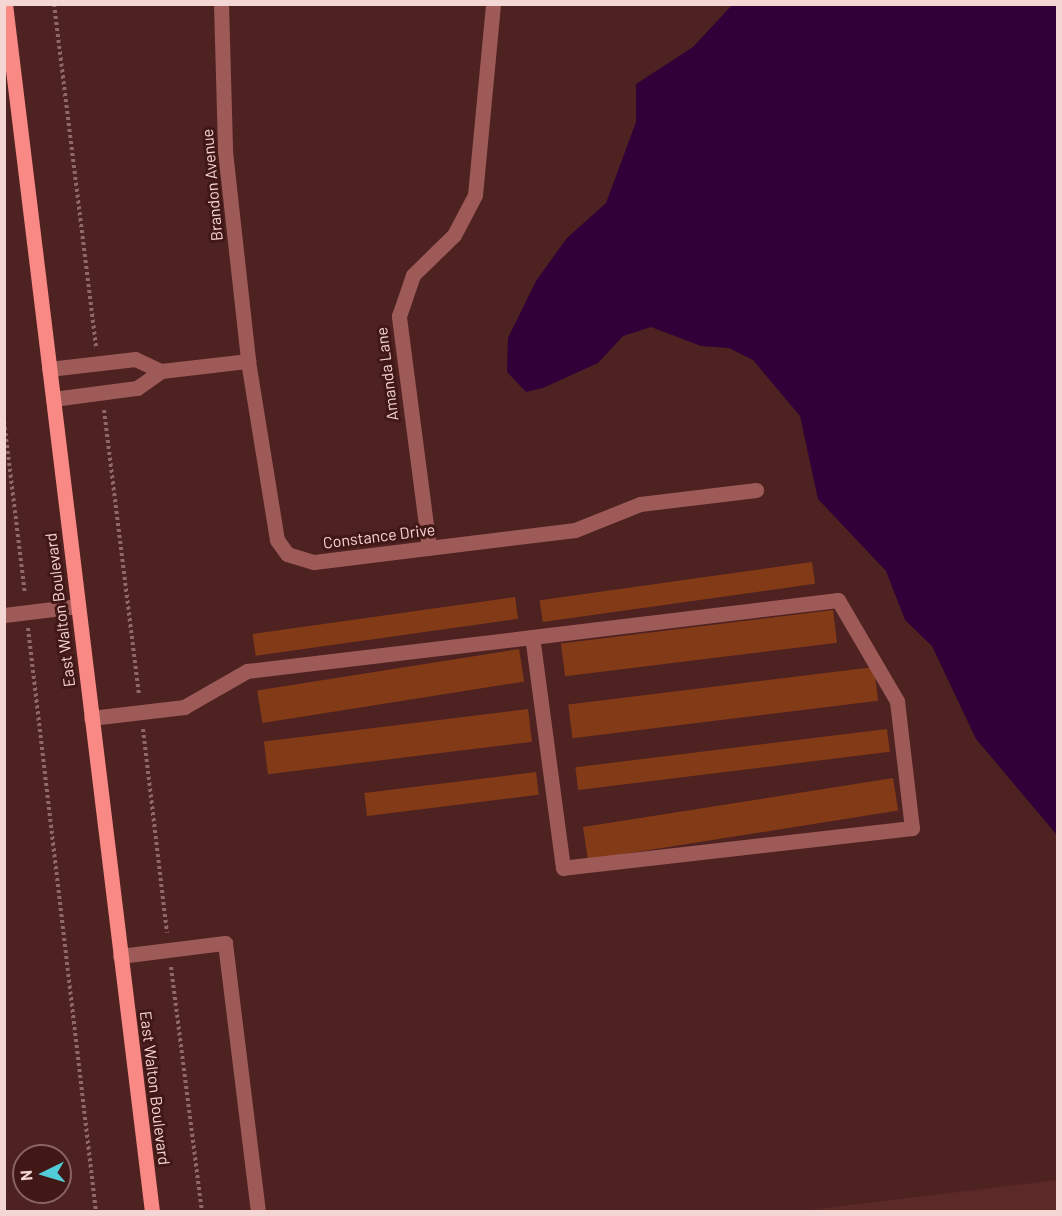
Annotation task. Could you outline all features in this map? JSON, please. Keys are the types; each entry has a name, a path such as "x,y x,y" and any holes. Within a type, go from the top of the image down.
{"main road":[{"name":"East Walton Boulevard","path":"5,4 152,1212"}],"street":[{"name":"Brandon Avenue","path":"221,4 225,152 248,361"},
{"name":"Amanda Lane","path":"429,548 399,316 413,275 454,235 475,195 493,4"},
{"path":"49,369 135,359 161,371"},
{"path":"52,399 137,388 161,371 248,361"},
{"name":"Constance Drive","path":"248,361 283,550 308,562 588,528 640,504 756,490"},
{"path":"91,718 184,707 247,671 838,600 897,701 912,828 563,868 532,637"},
{"path":"4,615 77,606"},
{"path":"120,956 225,943 258,1212"}],"path":[{"path":"54,4 98,364"},
{"path":"102,393 202,1212"},
{"path":"4,421 96,1212"}],"shaded area":[{"path":"733,4 1057,5 1057,835 976,739 932,646 905,620 886,571 818,499 800,416 753,360 729,348 701,346 651,327 623,336 598,363 543,388 526,392 507,372 508,338 536,281 567,238 606,203 636,122 636,84 693,47"},
{"path":"1057,1180 1057,1211 800,1211"}],"building":[{"path":"812,562 815,584 543,622 540,600"},
{"path":"515,597 518,619 256,656 253,634"},
{"path":"833,610 837,643 565,676 561,643"},
{"path":"519,649 524,682 262,723 257,690"},
{"path":"874,667 878,701 572,738 568,705"},
{"path":"528,709 532,742 268,774 264,741"},
{"path":"887,729 890,752 578,790 575,767"},
{"path":"536,772 539,795 367,816 364,793"},
{"path":"893,778 898,811 588,860 583,827"}]}
